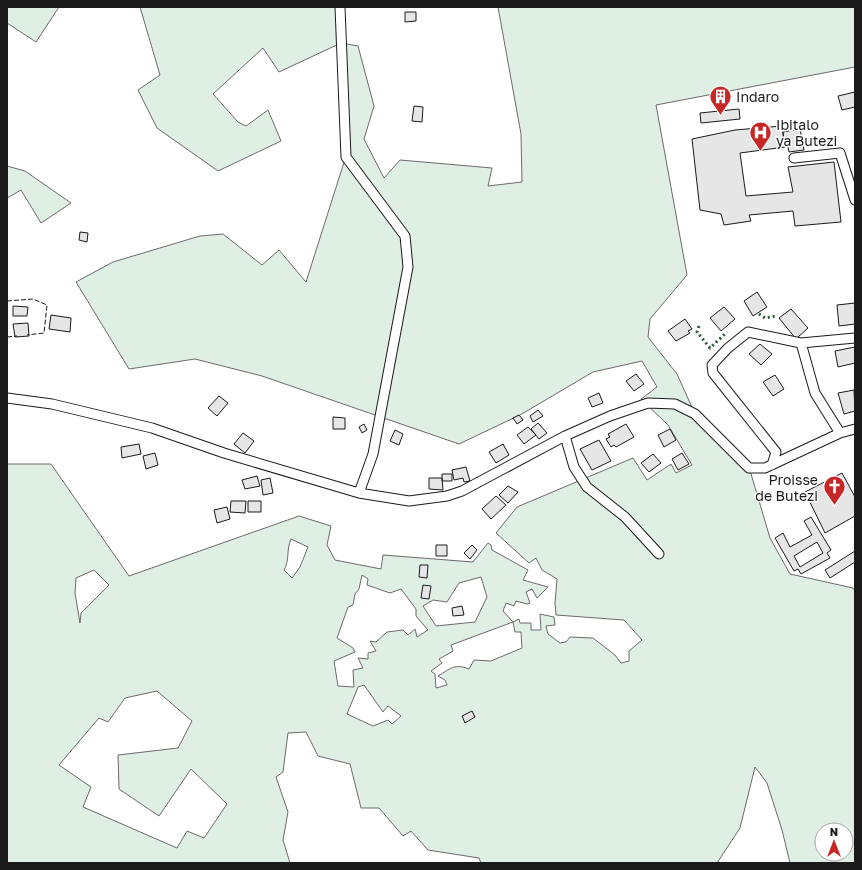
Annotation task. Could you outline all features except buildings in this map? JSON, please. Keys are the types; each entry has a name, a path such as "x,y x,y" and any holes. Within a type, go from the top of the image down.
{"street":[{"path":"340,7 346,156 405,236 408,267 373,454 359,493"},
{"path":"794,158 840,153 855,200"},
{"path":"772,465 776,452 713,374 712,365 728,348 748,332 801,343 855,338"},
{"path":"801,343 815,393 840,433"},
{"path":"7,398 52,404 146,426 224,453 359,493 409,501 446,496 462,492 565,436 616,414 648,404 675,404 696,414 749,467 765,468 840,433 855,429"},
{"path":"565,436 571,460 587,487 625,517 658,554"}],"green space":[{"path":"7,7 59,7 36,42 7,23"},
{"path":"140,7 340,7 341,43 279,72 263,48 213,94 238,122 246,126 268,110 281,141 218,171 157,128 138,90 160,75"},
{"path":"498,7 855,7 855,67 656,105 687,275 650,319 648,337 677,374 695,414 749,467 770,538 790,574 853,588 855,591 855,863 790,863 782,830 767,783 755,767 740,828 717,863 481,863 479,858 428,850 411,831 403,836 379,808 361,808 350,764 318,756 306,732 288,733 283,772 276,777 288,812 283,840 290,863 7,863 7,464 51,464 129,576 299,516 331,526 327,545 335,560 381,569 383,555 473,562 488,543 491,545 492,550 528,570 523,580 548,587 537,598 532,589 526,592 530,603 527,604 516,601 514,606 506,603 503,611 513,622 519,619 520,623 531,623 531,630 541,630 540,614 554,617 555,625 546,626 548,634 560,643 566,642 570,637 593,638 615,655 621,663 629,661 629,651 642,640 624,620 556,615 555,603 557,579 542,570 536,558 529,563 496,533 517,507 633,458 647,480 671,464 676,473 692,465 668,425 641,399 657,387 642,361 593,372 520,415 459,444 262,376 195,359 129,369 76,282 113,262 200,236 223,234 262,265 279,250 306,282 346,156 341,43 358,46 374,106 364,139 384,178 400,160 492,168 488,186 522,182 521,134","holes":["291,539 308,547 300,567 292,578 284,570","94,570 109,585 81,613 80,623 75,593 76,578","362,575 368,579 367,585 390,593 401,589 416,609 416,616 428,630 417,637 415,629 408,635 403,630 387,632 376,642 370,641 376,651 368,653 368,659 358,658 363,668 353,670 354,687 338,686 334,661 355,652 353,648 337,638 348,607 353,605 355,594 359,589","481,577 487,597 475,622 436,626 423,606 433,600 447,602 459,583","513,622 515,632 521,632 522,648 491,661 474,660 469,669 464,667 449,669 438,676 445,680 447,685 436,688 435,674 431,671 442,663 439,659 453,651 451,645","364,685 383,712 388,706 401,716 392,724 388,720 373,726 347,714 358,687","157,691 192,721 178,748 118,755 119,789 159,816 191,769 227,804 204,838 187,831 177,848 83,807 91,787 59,765 99,718 108,722 125,698"]},
{"path":"7,166 25,171 71,203 41,223 21,190 7,198"}],"hedge":[{"path":"759,314 765,318 776,316"},
{"path":"699,326 697,332 710,348 727,332"}],"fence":[{"path":"7,301 33,299 47,305 44,333 27,335"},
{"path":"7,337 17,336"}],"place":[{"name":"Indaro","path":"720,116"},
{"name":"Ibitalo ya Butezi","path":"760,152"},
{"name":"Proisse de Butezi","path":"834,506"}]}
